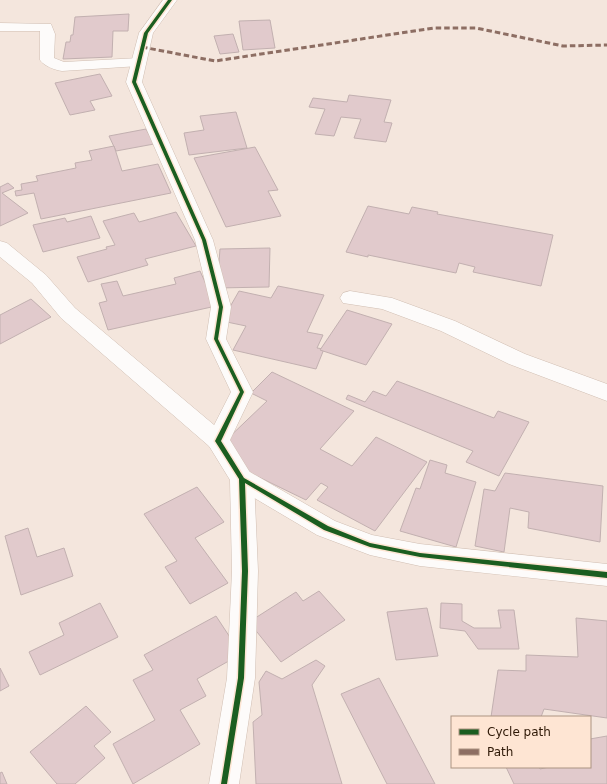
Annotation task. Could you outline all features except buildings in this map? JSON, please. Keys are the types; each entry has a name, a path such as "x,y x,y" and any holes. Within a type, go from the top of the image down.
{"street":[{"path":"170,0 146,33 134,82 204,240 220,307 216,339 242,392 218,441"},
{"path":"0,27 46,27 48,34 47,60 62,67 139,62"},
{"path":"0,247 39,279 68,313 218,441 242,479 326,528 370,545 420,555 607,575"},
{"path":"350,298 385,303 448,326 517,359 607,393"},
{"path":"224,784 241,678 245,571 242,479"}],"marked path":[{"path":"142,47 215,61 434,28 476,28 563,46 607,45"}],"cycle path":[{"path":"170,0 146,33 134,82 204,240 221,307 216,339 242,392 218,441 242,479 245,571 241,678 224,784"},
{"path":"242,479 326,528 370,545 420,555 607,575"}]}
